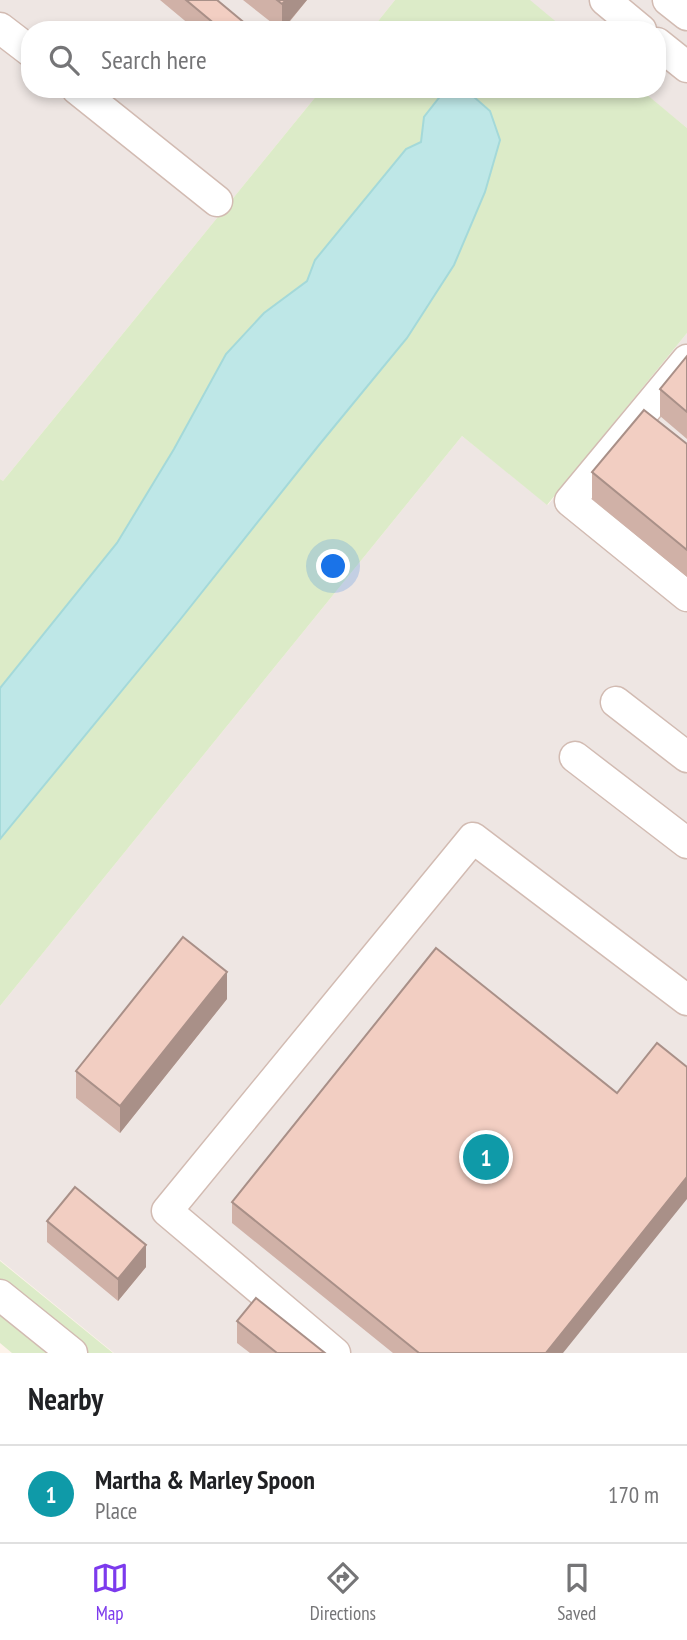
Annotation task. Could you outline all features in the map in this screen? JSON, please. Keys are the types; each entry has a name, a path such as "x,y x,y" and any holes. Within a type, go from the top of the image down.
{"lane":[{"path":"605,0 630,21"},
{"path":"668,0 687,15"},
{"path":"0,28 21,44"},
{"path":"666,50 687,67"},
{"path":"88,98 217,201"},
{"path":"687,360 570,501 687,596"},
{"path":"616,702 687,757"},
{"path":"575,757 687,843"},
{"path":"335,1353 167,1211 473,838 687,1000"},
{"path":"0,1295 72,1353"}],"shaded area":[{"path":"0,0 395,0 378,21 21,21 21,98 315,98 3,481 0,479"},
{"path":"529,0 687,0 687,128 650,98 666,98 666,21 554,21"},
{"path":"687,333 687,1353 114,1353 0,1260 0,1006 462,436 548,505"}],"green space":[{"path":"395,0 530,0 555,21 378,21"},
{"path":"315,98 651,98 687,128 687,333 547,505 462,436 0,1006 0,479 3,481"},
{"path":"0,1261 113,1353 12,1353 0,1343"}],"water":[{"path":"439,98 475,98 490,111 500,140 485,192 454,265 407,338 0,839 0,688 117,543 174,449 226,354 264,313 307,281 315,260 406,149 421,142 424,117"}],"building":[{"path":"186,0 217,0 242,21 211,21"},
{"path":"687,356 687,412 660,389"},
{"path":"644,410 687,444 687,550 592,472"},
{"path":"183,937 227,972 120,1106 76,1071"},
{"path":"436,948 617,1093 657,1043 687,1067 687,1177 546,1353 419,1353 232,1202"},
{"path":"75,1187 146,1245 118,1279 47,1221"},
{"path":"256,1298 325,1353 277,1353 237,1321"}],"place":[{"name":"Martha & Marley Spoon","path":"486,1157"}]}
